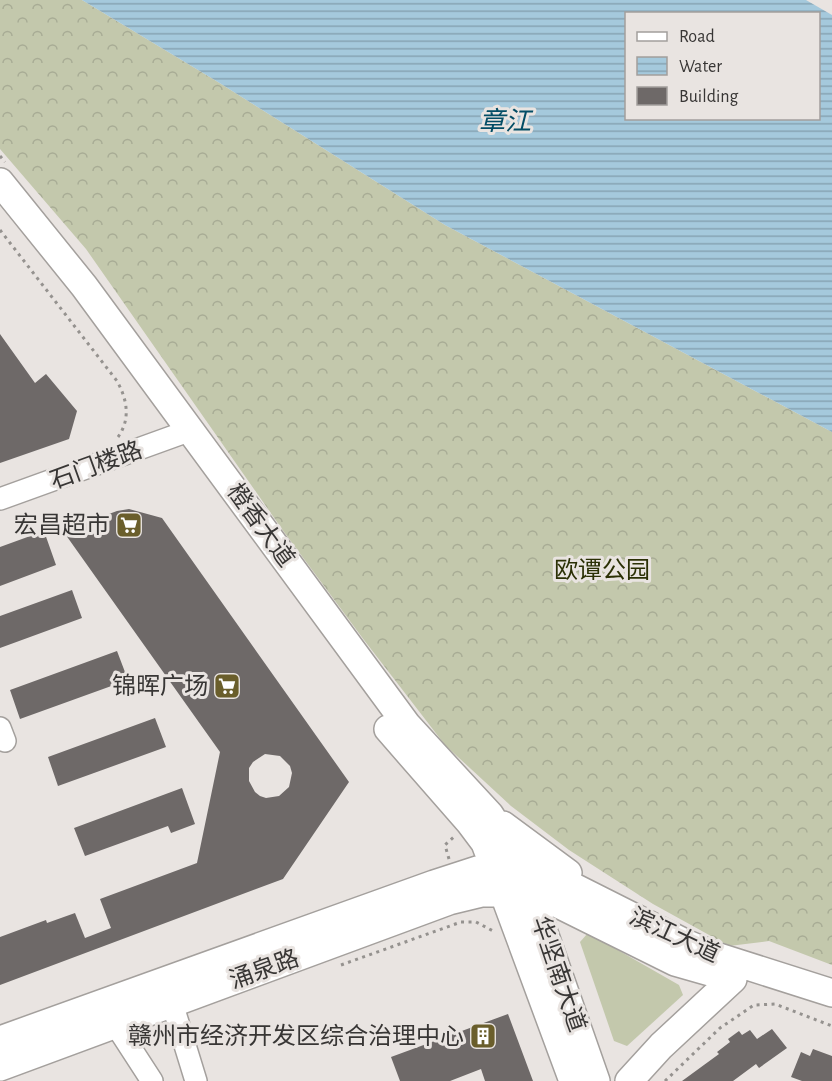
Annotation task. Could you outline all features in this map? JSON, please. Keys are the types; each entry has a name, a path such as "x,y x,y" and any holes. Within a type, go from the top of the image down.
{"main road":[{"name":"橙香大道","path":"5,176 84,286 183,434 394,737 462,814 507,876"},
{"name":"橙香大道","path":"0,208 183,434 407,725 490,815 512,849 507,876"},
{"path":"434,884 450,873 462,858 467,831 462,814"},
{"path":"490,815 555,865 632,915"},
{"name":"涌泉路","path":"0,1040 477,870 507,876 532,897"},
{"name":"滨江大道","path":"507,876 546,873 685,943 716,956 832,993"},
{"name":"涌泉路","path":"0,1067 462,897 482,893 507,876"},
{"name":"华坚南大道","path":"507,876 573,1081"},
{"name":"滨江大道","path":"532,897 552,901 572,910 675,962 832,1009"},
{"name":"华坚南大道","path":"532,897 596,1081"},
{"path":"629,1081 661,1046 733,979"}],"street":[{"name":"石门楼路","path":"0,499 183,434"},
{"path":"172,1003 196,1081"},
{"path":"115,1024 152,1081"}],"path":[{"path":"0,156 5,176"},
{"path":"0,230 117,381 124,394 127,414 123,429 116,440"},
{"path":"338,966 461,922 476,922 492,929 502,937"},
{"path":"665,1081 679,1065 720,1028 754,1005 775,1004 832,1026"}],"green space":[{"name":"欧谭公园","path":"0,0 82,0 218,82 445,225 832,432 832,965 769,941 729,946 653,904 569,850 511,806 445,745 284,532 86,249 0,149"},
{"path":"588,933 679,985 683,995 627,1046 614,1041 580,942"}],"water":[{"name":"章江","path":"82,0 806,0 832,15 832,432 445,225 218,82"}],"building":[{"path":"0,334 35,383 46,374 77,411 69,439 0,463"},
{"name":"锦晖广场","path":"129,509 162,518 349,782 283,879 0,985 0,937 46,920 47,923 75,913 85,938 111,928 100,899 197,863 220,752 63,531 117,511","holes":["265,754 280,756 290,766 292,773 289,787 279,796 266,798 260,796 249,781 249,768 253,762"]},
{"path":"44,531 56,565 0,586 0,547"},
{"path":"72,590 82,618 0,648 0,616"},
{"path":"117,651 128,680 20,719 10,690"},
{"path":"155,718 166,747 58,786 48,757"},
{"path":"182,788 195,824 171,833 168,826 85,856 74,828"},
{"name":"赣州市经济开发区综合治理中心","path":"508,1014 533,1081 485,1081 481,1069 450,1081 400,1081 391,1057"},
{"path":"772,1029 787,1048 759,1068 756,1064 733,1081 682,1081 719,1054 717,1052 730,1042 728,1039 739,1031 742,1035 750,1030 757,1039"},
{"path":"813,1049 832,1056 832,1081 802,1081 791,1077 801,1052 810,1056"}],"place":[{"name":"宏昌超市","path":"129,525"},
{"name":"锦晖广场","path":"227,686"},
{"name":"赣州市经济开发区综合治理中心","path":"483,1036"}]}
